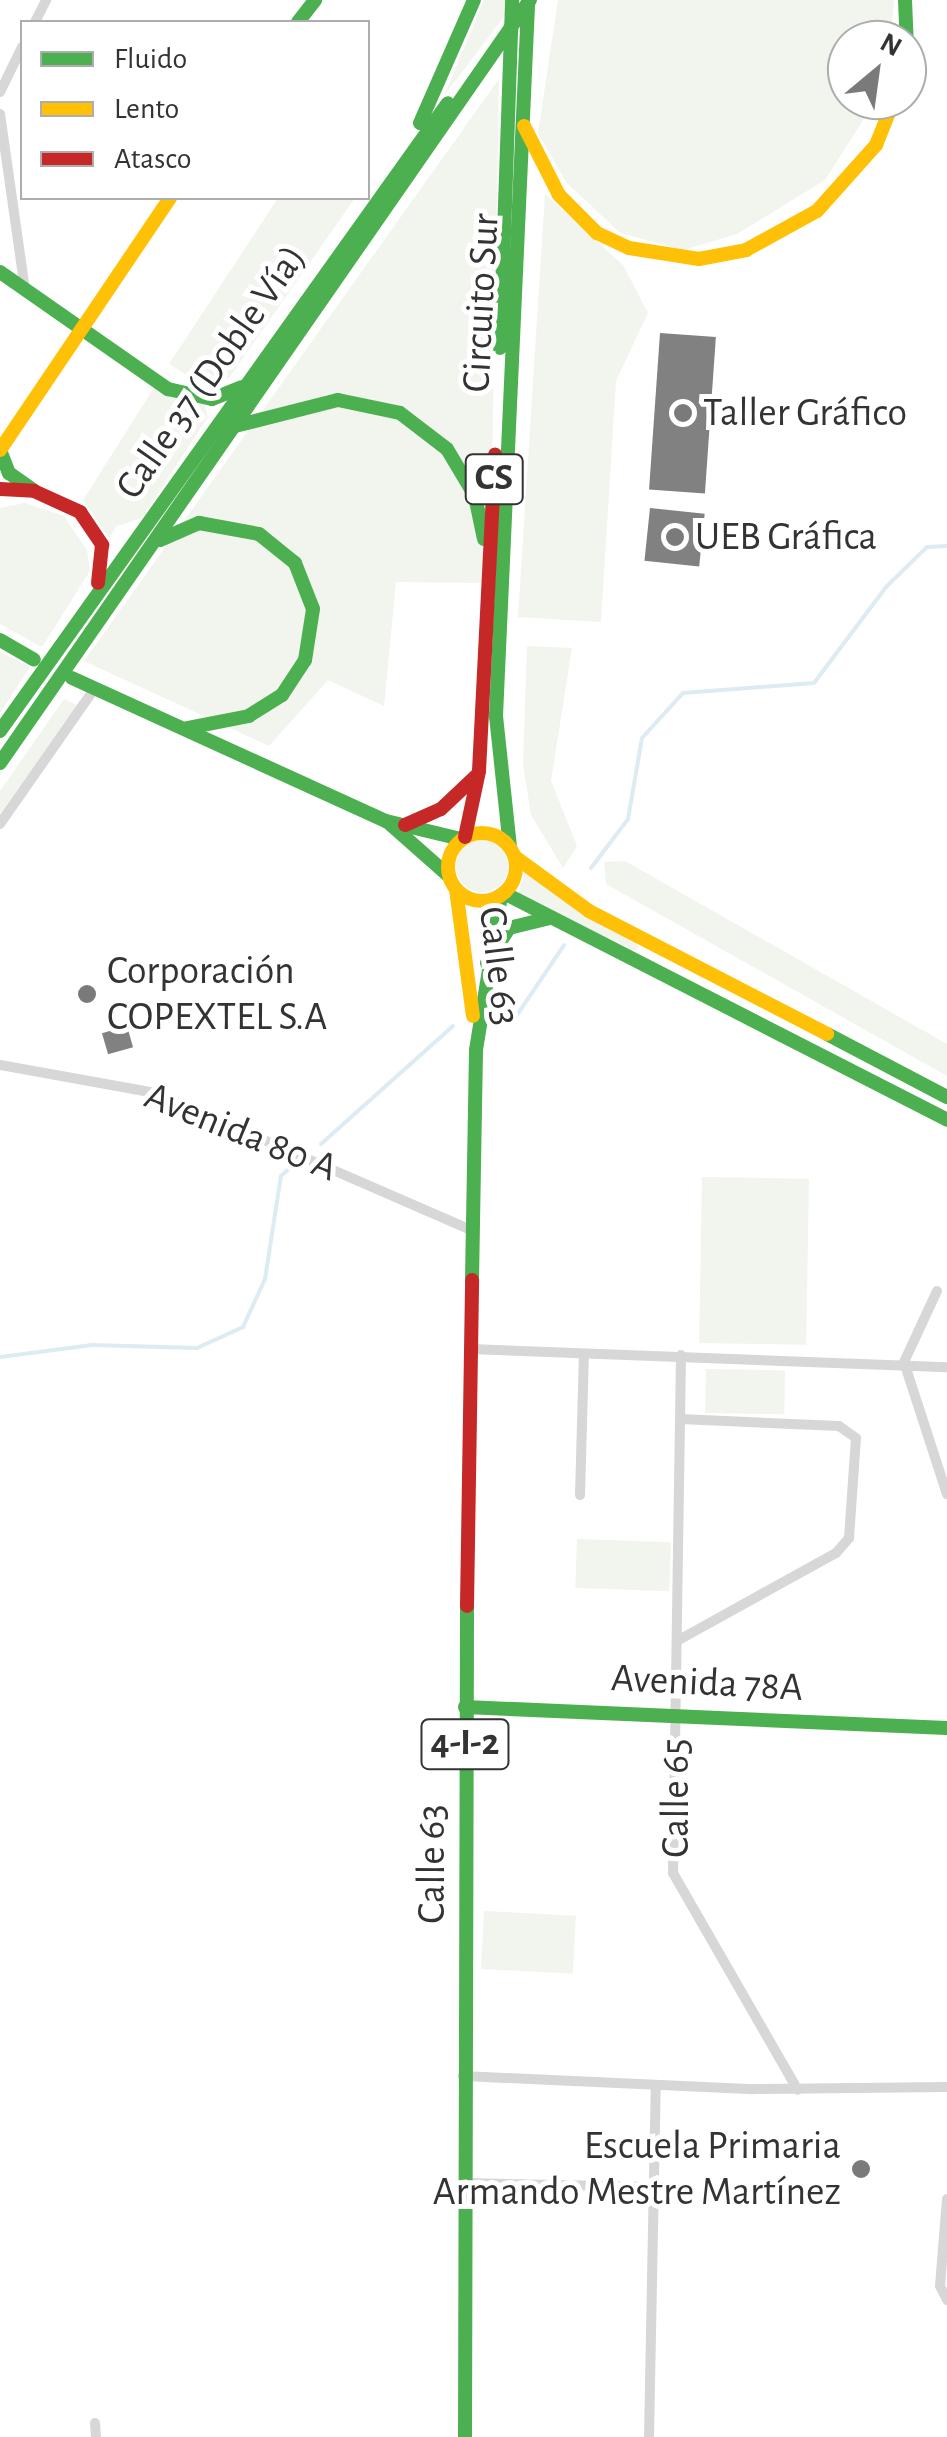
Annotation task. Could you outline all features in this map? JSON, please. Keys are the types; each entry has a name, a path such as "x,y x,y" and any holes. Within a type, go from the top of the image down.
{"main road":[{"path":"300,20 315,0"},
{"path":"395,169 474,0"},
{"name":"Circuito Sur","path":"463,838 479,771 512,0"},
{"path":"501,42 529,0"},
{"name":"Circuito Sur","path":"512,852 496,716 529,0"},
{"name":"Calle 37 (Doble Vía)","path":"0,731 395,169 501,42"},
{"name":"Calle 37 (Doble Vía)","path":"0,763 501,42"},
{"path":"522,120 559,195 597,233 645,252 699,259 746,250 818,211 876,144 886,120"},
{"path":"95,594 104,562 94,527 10,473 0,450 169,200"},
{"path":"0,272 168,390 212,399 241,387"},
{"path":"234,426 338,400 400,413 447,449 475,496 490,568"},
{"path":"0,490 34,491"},
{"path":"148,550 178,528 224,522 275,544 308,584 312,633 282,695 249,716 188,728"},
{"path":"0,640 34,660"},
{"path":"72,678 386,820 463,838 494,835 549,884 947,1097"},
{"path":"405,825 441,809 479,771"},
{"path":"500,773 518,835 549,884"},
{"path":"386,820 472,900 502,894 554,918 947,1120"},
{"name":"CS","path":"452,882 463,838"},
{"name":"CS","path":"502,894 512,852"},
{"name":"Calle 63","path":"452,882 476,1050"},
{"name":"Calle 63","path":"465,2437 465,1707 476,1050 502,894"},
{"path":"488,962 510,928 554,918"},
{"name":"Avenida 78A","path":"465,1707 676,1713 947,1728"}],"street":[{"path":"0,92 20,51"},
{"path":"0,114 25,290"},
{"path":"0,824 94,688"},
{"name":"Avenida 80 A","path":"0,1065 156,1093 474,1231"},
{"path":"936,1291 904,1362 947,1494"},
{"path":"470,1349 904,1362 947,1367"},
{"path":"580,1495 584,1354"},
{"name":"Calle 65","path":"681,1354 673,1872 798,2090"},
{"path":"677,1641 836,1554 849,1538 856,1438 839,1426 680,1419"},
{"path":"463,2076 798,2090 947,2087 947,2102"},
{"path":"650,2437 656,2085"},
{"path":"464,2183 654,2187"},
{"path":"947,2198 940,2286 947,2300"},
{"path":"95,2423 96,2437"}],"shaded area":[{"path":"484,0 506,0 505,15 444,96"},
{"path":"558,0 894,0 892,20 827,20 827,120 863,120 825,180 737,234 683,250 620,233 566,182 538,133"},
{"path":"499,79 490,583 396,582 384,706 328,680 269,746 84,661"},
{"path":"545,194 623,265 648,313 616,381 601,622 518,617"},
{"path":"277,200 354,200 229,378 201,384 169,364"},
{"path":"154,388 204,403 208,417 142,518 117,526 109,538 83,500"},
{"path":"25,503 64,516 87,550 90,571 42,647 0,624 0,508"},
{"path":"527,646 572,648 551,781 577,846 563,868 531,815 523,764"},
{"path":"0,652 30,667 0,713"},
{"path":"64,699 79,706 0,821 0,791"},
{"path":"482,840 500,848 508,866 500,884 482,892 464,884 456,866 464,848"},
{"path":"625,861 947,1044 947,1076 606,884 604,862"},
{"path":"525,872 639,945 636,951 517,897"},
{"path":"702,1177 809,1179 806,1345 699,1343"},
{"path":"706,1369 785,1370 784,1414 705,1413"},
{"path":"577,1539 671,1542 669,1591 575,1588"},
{"path":"484,1911 576,1916 573,1974 481,1969"}],"building":[{"name":"Taller Gráfico","path":"660,333 716,337 705,494 649,490"},
{"name":"UEB Gráfica","path":"650,508 705,514 699,566 644,561"},
{"path":"127,1026 133,1047 108,1054 102,1033"}],"waterway":[{"path":"591,868 628,819 642,738 683,693 814,683 886,587 927,547 947,546"},
{"path":"511,1024 564,945"},
{"path":"321,1144 453,1026"},
{"path":"0,1357 92,1345 197,1348 243,1327 265,1279 281,1176 291,1167"}],"traffic: fast":[{"path":"300,20 315,0"},
{"path":"420,123 474,0"},
{"path":"500,348 512,0"},
{"path":"0,763 530,0"},
{"path":"905,0 906,20"},
{"path":"510,847 496,716 528,5"},
{"path":"0,731 448,103"},
{"path":"0,272 168,389 212,399 241,387"},
{"path":"235,426 338,400 400,413 447,449 475,496 484,539"},
{"path":"0,450 9,473 33,490"},
{"path":"160,540 199,523 259,534 295,563 313,609 305,660 282,695 249,716 187,728"},
{"path":"0,640 34,660"},
{"path":"72,678 386,821 461,839"},
{"path":"389,823 449,876"},
{"path":"504,893 947,1120"},
{"path":"472,1280 476,1050 501,895"},
{"path":"487,963 509,928 550,918"},
{"path":"827,1034 947,1097"},
{"path":"465,2437 467,1606"},
{"path":"465,1707 947,1728"}],"traffic: slow":[{"path":"524,126 559,195 597,233 629,248 699,259 746,250 817,211 876,145 886,120"},
{"path":"0,450 169,200"},
{"path":"482,833 506,843 516,867 506,891 482,901 458,891 448,867 458,843 482,833"},
{"path":"515,857 589,911 827,1034"},
{"path":"456,889 473,1016"}],"traffic: jam":[{"path":"465,837 479,771 495,454"},
{"path":"0,489 34,491 80,512 102,545 98,583"},
{"path":"405,825 441,809 476,776"},
{"path":"467,1606 472,1280"}],"place":[{"name":"Taller Gráfico","path":"683,413"},
{"name":"UEB Gráfica","path":"675,537"},
{"name":"Corporación COPEXTEL S.A","path":"87,994"},
{"name":"Escuela Primaria Armando Mestre Martínez","path":"861,2169"}]}
